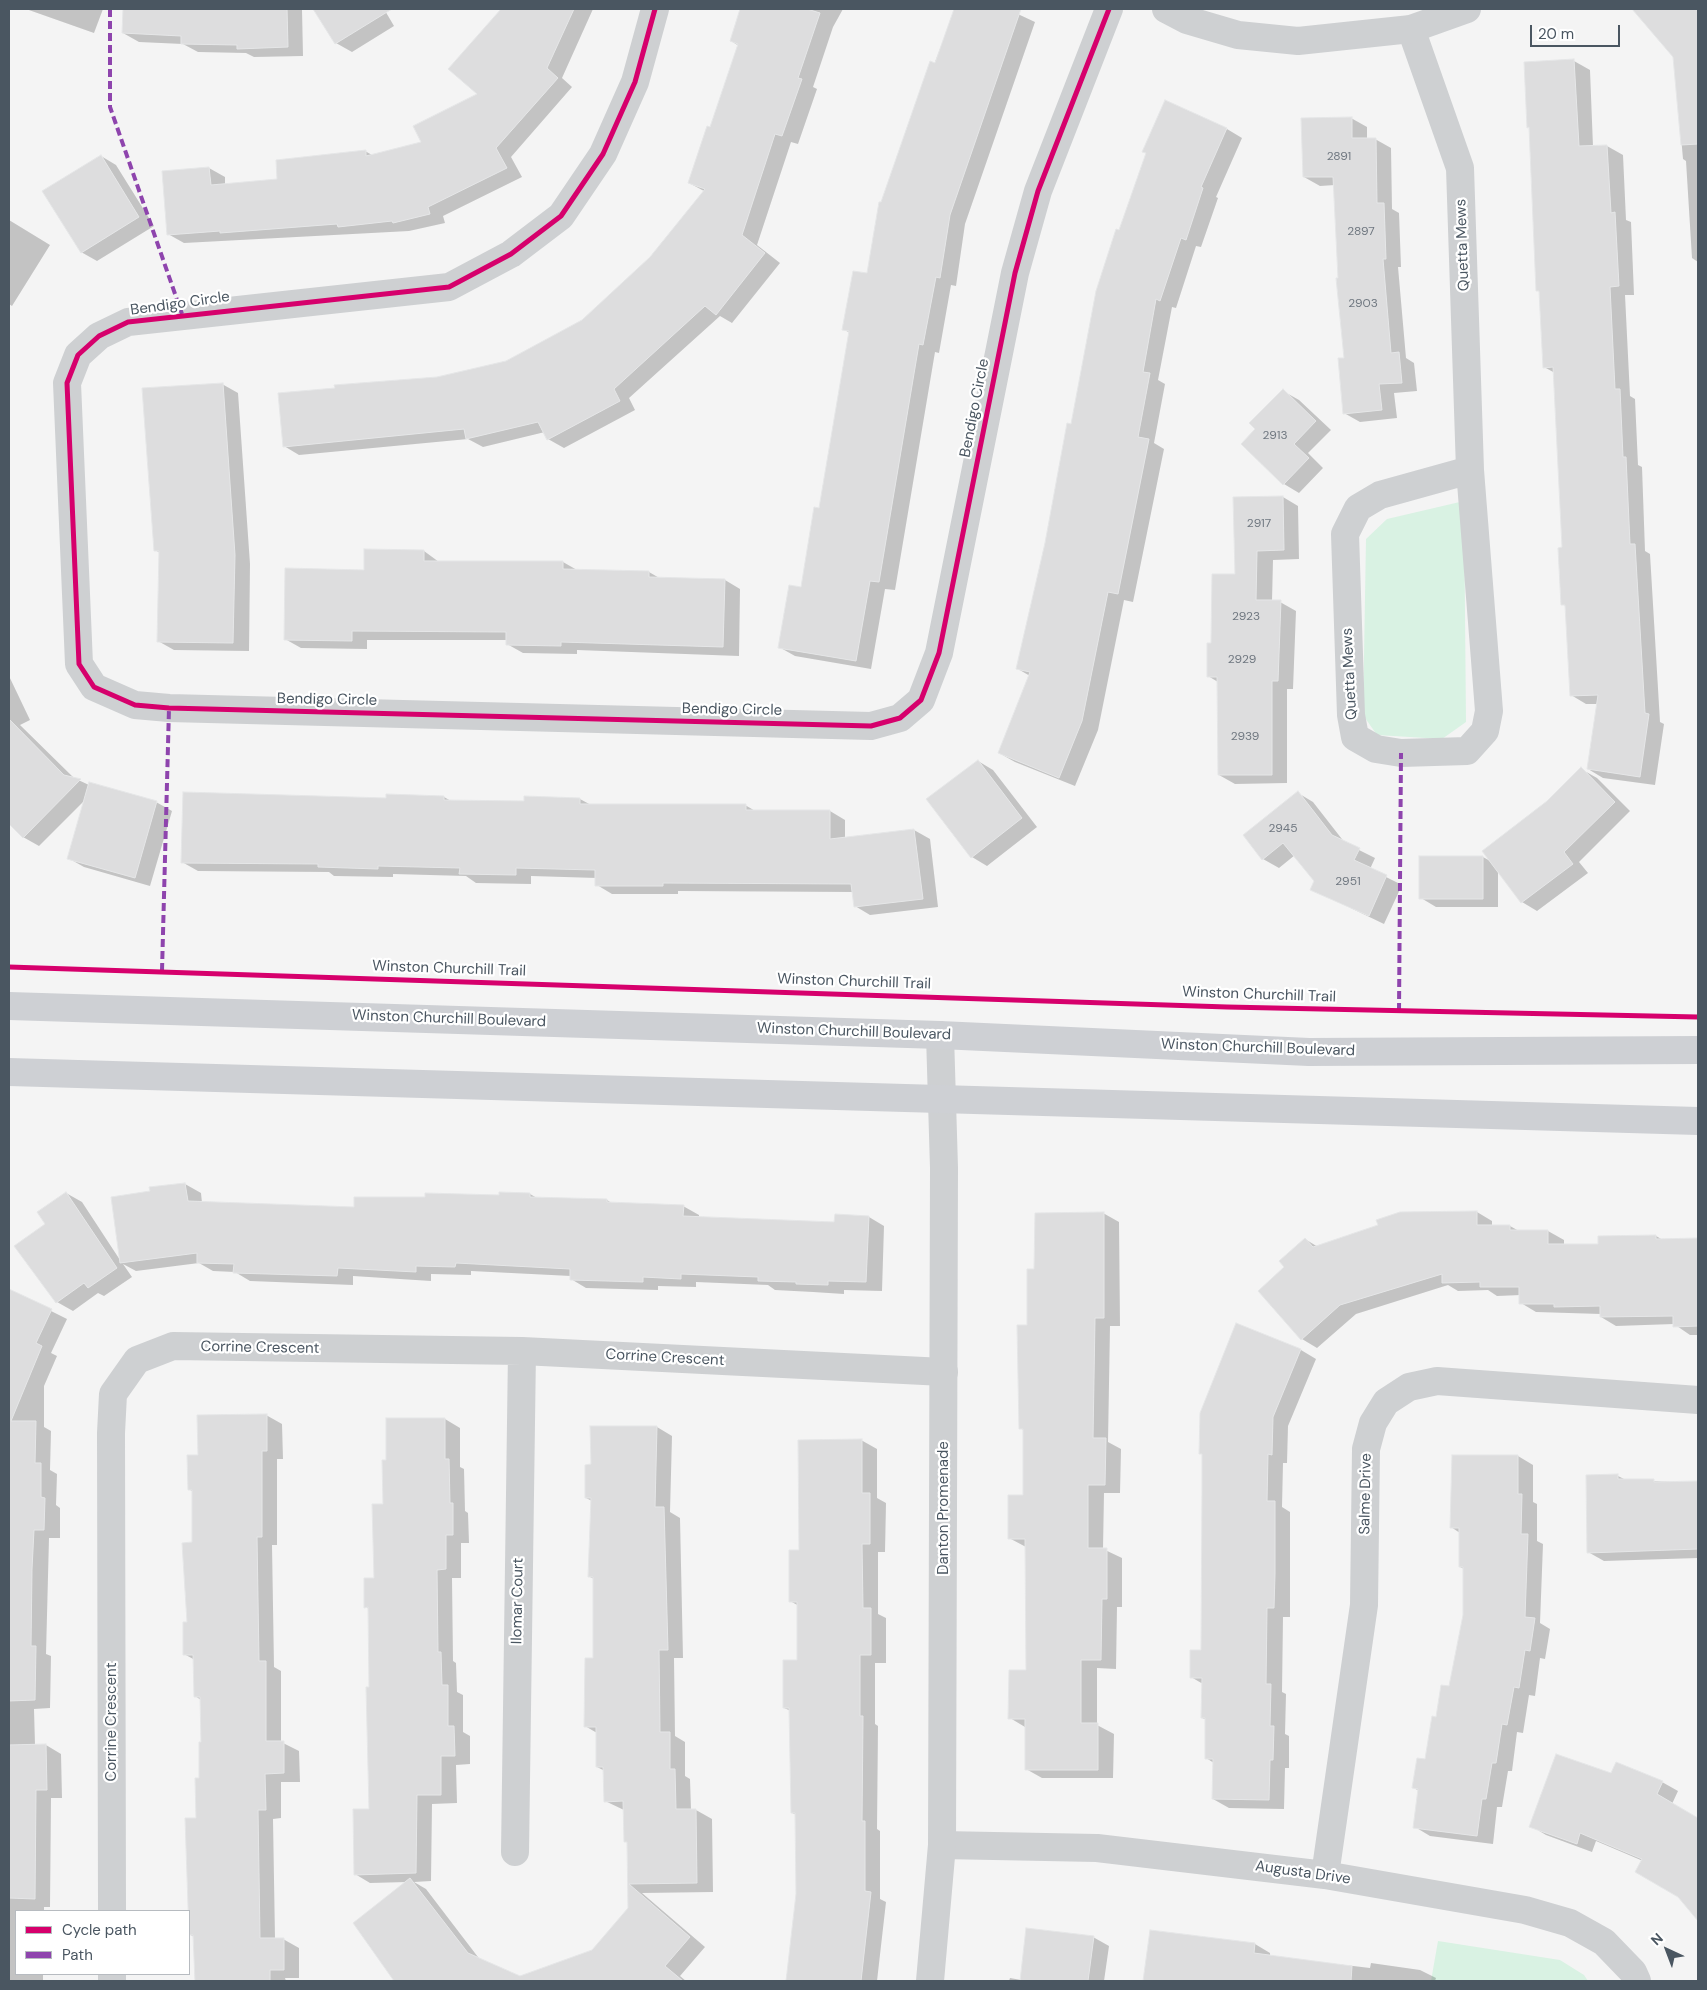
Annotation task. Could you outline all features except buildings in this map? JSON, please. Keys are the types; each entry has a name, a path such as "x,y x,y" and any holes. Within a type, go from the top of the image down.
{"main road":[{"name":"Winston Churchill Boulevard","path":"9,1006 940,1035 1309,1052 1698,1050"},
{"path":"9,1072 1698,1121"}],"street":[{"name":"Bendigo Circle","path":"655,9 635,82 603,154 561,216 511,254 449,286 128,322 99,336 78,355 67,383 79,664 94,688 134,705 169,708 871,726 900,718 921,700 939,653 1015,273 1038,191 1110,9"},
{"path":"1166,9 1188,20 1238,35 1298,41 1411,29 1468,9"},
{"name":"Quetta Mews","path":"1411,29 1460,168 1470,470 1489,711 1485,731 1467,751 1401,753 1376,749 1355,737 1351,714 1345,534 1358,508 1380,495 1470,470"},
{"name":"Danton Promenade","path":"930,1981 942,1845 944,1372 940,1035"},
{"name":"Corrine Crescent","path":"112,1910 111,1433 113,1394 137,1360 173,1346 522,1351 944,1372"},
{"name":"Ilomar Court","path":"515,1852 522,1351"},
{"name":"Salme Drive","path":"1325,1875 1364,1605 1366,1449 1373,1423 1386,1402 1409,1387 1437,1381 1698,1400"},
{"name":"Augusta Drive","path":"942,1845 984,1848 1097,1848 1325,1875 1524,1910 1570,1923 1604,1942 1633,1972 1637,1981"}],"green space":[{"path":"1464,501 1466,722 1442,739 1377,735 1363,715 1366,539 1387,519"},
{"path":"1438,1941 1560,1960 1584,1975 1588,1981 1431,1981"}],"marked path":[{"path":"110,9 110,107 182,314"},
{"path":"162,971 169,708"},
{"path":"1399,1011 1401,753"}],"cycle path":[{"path":"655,9 635,82 603,154 561,216 511,254 449,287 128,322 99,336 78,355 67,383 79,664 94,687 135,705 169,708 871,726 900,718 921,700 939,653 1015,273 1038,191 1109,9"},
{"name":"Winston Churchill Trail","path":"9,967 1227,1007 1698,1017"}]}
